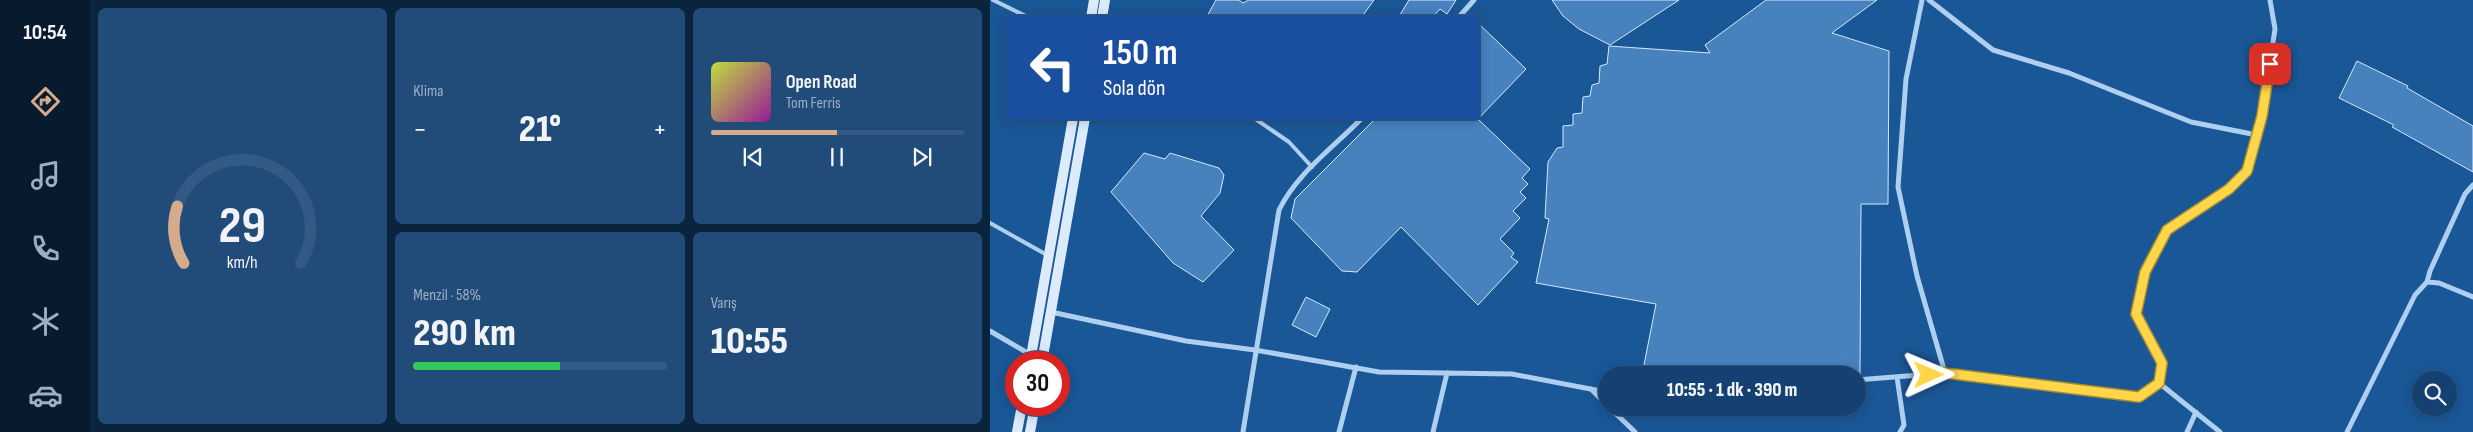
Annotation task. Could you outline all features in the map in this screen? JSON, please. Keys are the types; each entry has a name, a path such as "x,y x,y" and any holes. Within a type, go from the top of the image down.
{"street":[{"path":"1092,15 1094,0"},
{"path":"1102,15 1105,0"},
{"path":"1461,15 1474,0"},
{"path":"1922,0 1906,79 1898,187 1917,276 1945,373"},
{"path":"1929,0 1993,50 2069,74 2191,122 2257,135"},
{"path":"1866,379 1945,373 2139,397 2159,383 2162,363 2136,314 2145,272 2167,230 2229,189 2247,171 2262,116 2275,29 2270,0"},
{"path":"1031,351 1073,120"},
{"path":"1044,351 1085,120"},
{"path":"1243,432 1279,210 1286,196 1312,167 1360,120"},
{"path":"2347,432 2415,295 2427,282 2430,271 2465,194 2473,185"},
{"path":"2427,282 2439,283 2473,297"},
{"path":"1039,309 1186,341 1255,350 1380,372 1512,374 1598,390"},
{"path":"990,331 1019,351"},
{"path":"1339,432 1356,367"},
{"path":"1433,432 1447,373"},
{"path":"1898,377 1904,425 1900,432"},
{"path":"2159,383 2220,432"},
{"path":"1591,389 1598,396"},
{"path":"2187,432 2196,412"},
{"path":"1018,432 1020,416"},
{"path":"1030,432 1033,416"},
{"path":"1618,416 1635,432"}],"lane":[{"path":"993,0 1024,15"},
{"path":"1257,120 1290,142 1312,167"},
{"path":"990,223 1048,256"}],"building":[{"path":"1216,0 1239,0 1243,3 1249,0 1374,0 1363,15 1208,15"},
{"path":"1409,0 1456,0 1447,14 1440,9 1435,15 1400,15"},
{"path":"1552,0 1679,0 1610,45 1579,29 1563,16"},
{"path":"1766,0 1877,0 1832,33 1889,51 1888,204 1861,204 1860,366 1644,366 1656,304 1536,283 1549,219 1545,218 1548,162 1557,148 1563,147 1563,126 1573,125 1573,114 1582,113 1583,97 1590,96 1592,85 1599,83 1600,66 1607,64 1609,46 1710,53 1705,45"},
{"path":"1480,25 1526,69 1480,117"},
{"path":"2357,61 2408,86 2407,88 2473,126 2473,172 2392,127 2394,125 2339,98"},
{"path":"1374,120 1479,120 1530,169 1522,178 1528,184 1520,192 1526,198 1513,211 1520,218 1500,239 1514,253 1511,257 1518,262 1478,305 1401,227 1357,272 1342,271 1291,218 1295,199"},
{"path":"1144,153 1165,159 1170,153 1219,168 1224,175 1220,193 1201,216 1234,250 1203,282 1173,263 1111,192"},
{"path":"1306,297 1330,309 1316,337 1292,325"}],"route":[{"path":"1929,375 1945,373 2139,397 2159,383 2162,363 2136,314 2145,272 2167,230 2229,189 2247,171 2262,116 2270,64"}]}
